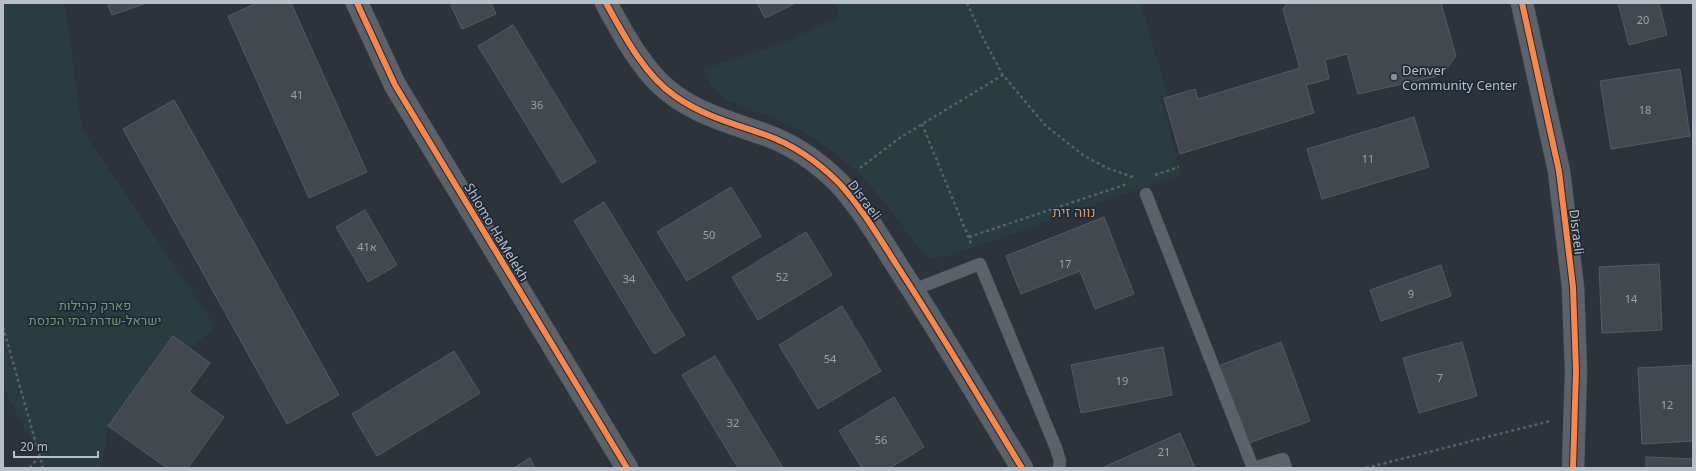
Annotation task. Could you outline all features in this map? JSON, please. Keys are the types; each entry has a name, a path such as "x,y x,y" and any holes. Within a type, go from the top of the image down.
{"street":[{"name":"Shlomo HaMelekh","path":"357,3 395,85 627,468"},
{"name":"Disraeli","path":"606,3 634,51 655,78 674,95 699,110 730,124 768,136 800,151 839,183 860,209 913,290 1022,468"},
{"name":"Disraeli","path":"1522,3 1559,171 1573,287 1576,371 1573,468"}],"lane":[{"path":"1146,194 1253,468 1283,458 1286,468"},
{"path":"913,290 980,264 1056,448 1060,461 1059,468"}],"path":[{"path":"967,3 984,40 1003,75 1045,125 1083,155 1107,168 1135,178"},
{"path":"839,183 901,137 1003,75"},
{"path":"922,124 980,264"},
{"path":"1154,176 1179,167"},
{"path":"969,237 1133,182"},
{"path":"3,327 43,468"},
{"path":"1366,468 1574,414"},
{"path":"30,468 40,455"}],"green space":[{"name":"פארק קהילות ישראל-שדרת בתי הכנסת","path":"3,3 65,3 82,130 215,326 108,426 101,468 43,468 40,455 3,388"},
{"path":"835,3 1140,3 1168,94 1160,97 1181,174 952,255 931,258 923,254 883,200 858,173 832,151 807,134 767,115 727,100 712,87 703,69 781,44 840,16"}],"building":[{"path":"107,3 147,3 112,15"},
{"path":"257,3 291,3 367,172 309,198 228,16"},
{"path":"450,3 491,3 496,14 462,29"},
{"path":"757,3 796,3 765,18"},
{"name":"Denver Community Center","path":"1287,3 1441,3 1456,56 1442,75 1358,94 1347,54 1325,60 1329,79 1306,85 1314,113 1180,154 1164,98 1195,89 1198,99 1300,68 1283,10"},
{"path":"1618,3 1659,3 1667,35 1629,45"},
{"path":"513,25 596,162 562,183 478,46"},
{"path":"1680,69 1690,136 1611,149 1600,81"},
{"path":"174,100 339,395 287,424 123,129"},
{"path":"1414,117 1429,167 1322,199 1307,149"},
{"path":"731,187 761,236 687,281 657,232"},
{"path":"604,202 685,335 654,354 574,221"},
{"path":"365,210 397,265 368,282 336,227"},
{"path":"1104,217 1134,294 1095,309 1080,271 1021,294 1006,256"},
{"path":"806,232 832,275 758,320 732,277"},
{"path":"1659,264 1662,330 1602,333 1599,267"},
{"path":"1441,265 1451,296 1381,321 1370,290"},
{"path":"842,306 881,371 818,409 779,345"},
{"path":"173,336 210,363 189,392 224,417 188,468 167,468 108,426"},
{"path":"1281,342 1310,421 1246,444 1218,366"},
{"path":"1462,342 1477,396 1419,413 1403,358"},
{"path":"1163,347 1172,395 1081,413 1071,365"},
{"path":"454,351 480,393 377,456 352,414"},
{"path":"715,356 783,468 738,468 682,375"},
{"path":"1693,365 1693,441 1642,444 1638,368"},
{"path":"894,397 924,447 890,468 862,468 839,431"},
{"path":"1180,433 1195,468 1102,468"},
{"path":"1646,457 1693,459 1693,468 1646,468"},
{"path":"530,458 535,468 514,468"}],"cycle path":[{"path":"357,3 395,85 627,468"},
{"path":"606,3 627,41 644,66 664,88 697,109 776,139 796,149 823,168 839,183 863,213 914,292 1022,468"},
{"path":"1522,3 1559,171 1573,287 1576,371 1573,468"}],"place":[{"name":"Denver Community Center","path":"1394,77"}],"district":[{"name":"נווה זית","path":"1074,211"}]}
